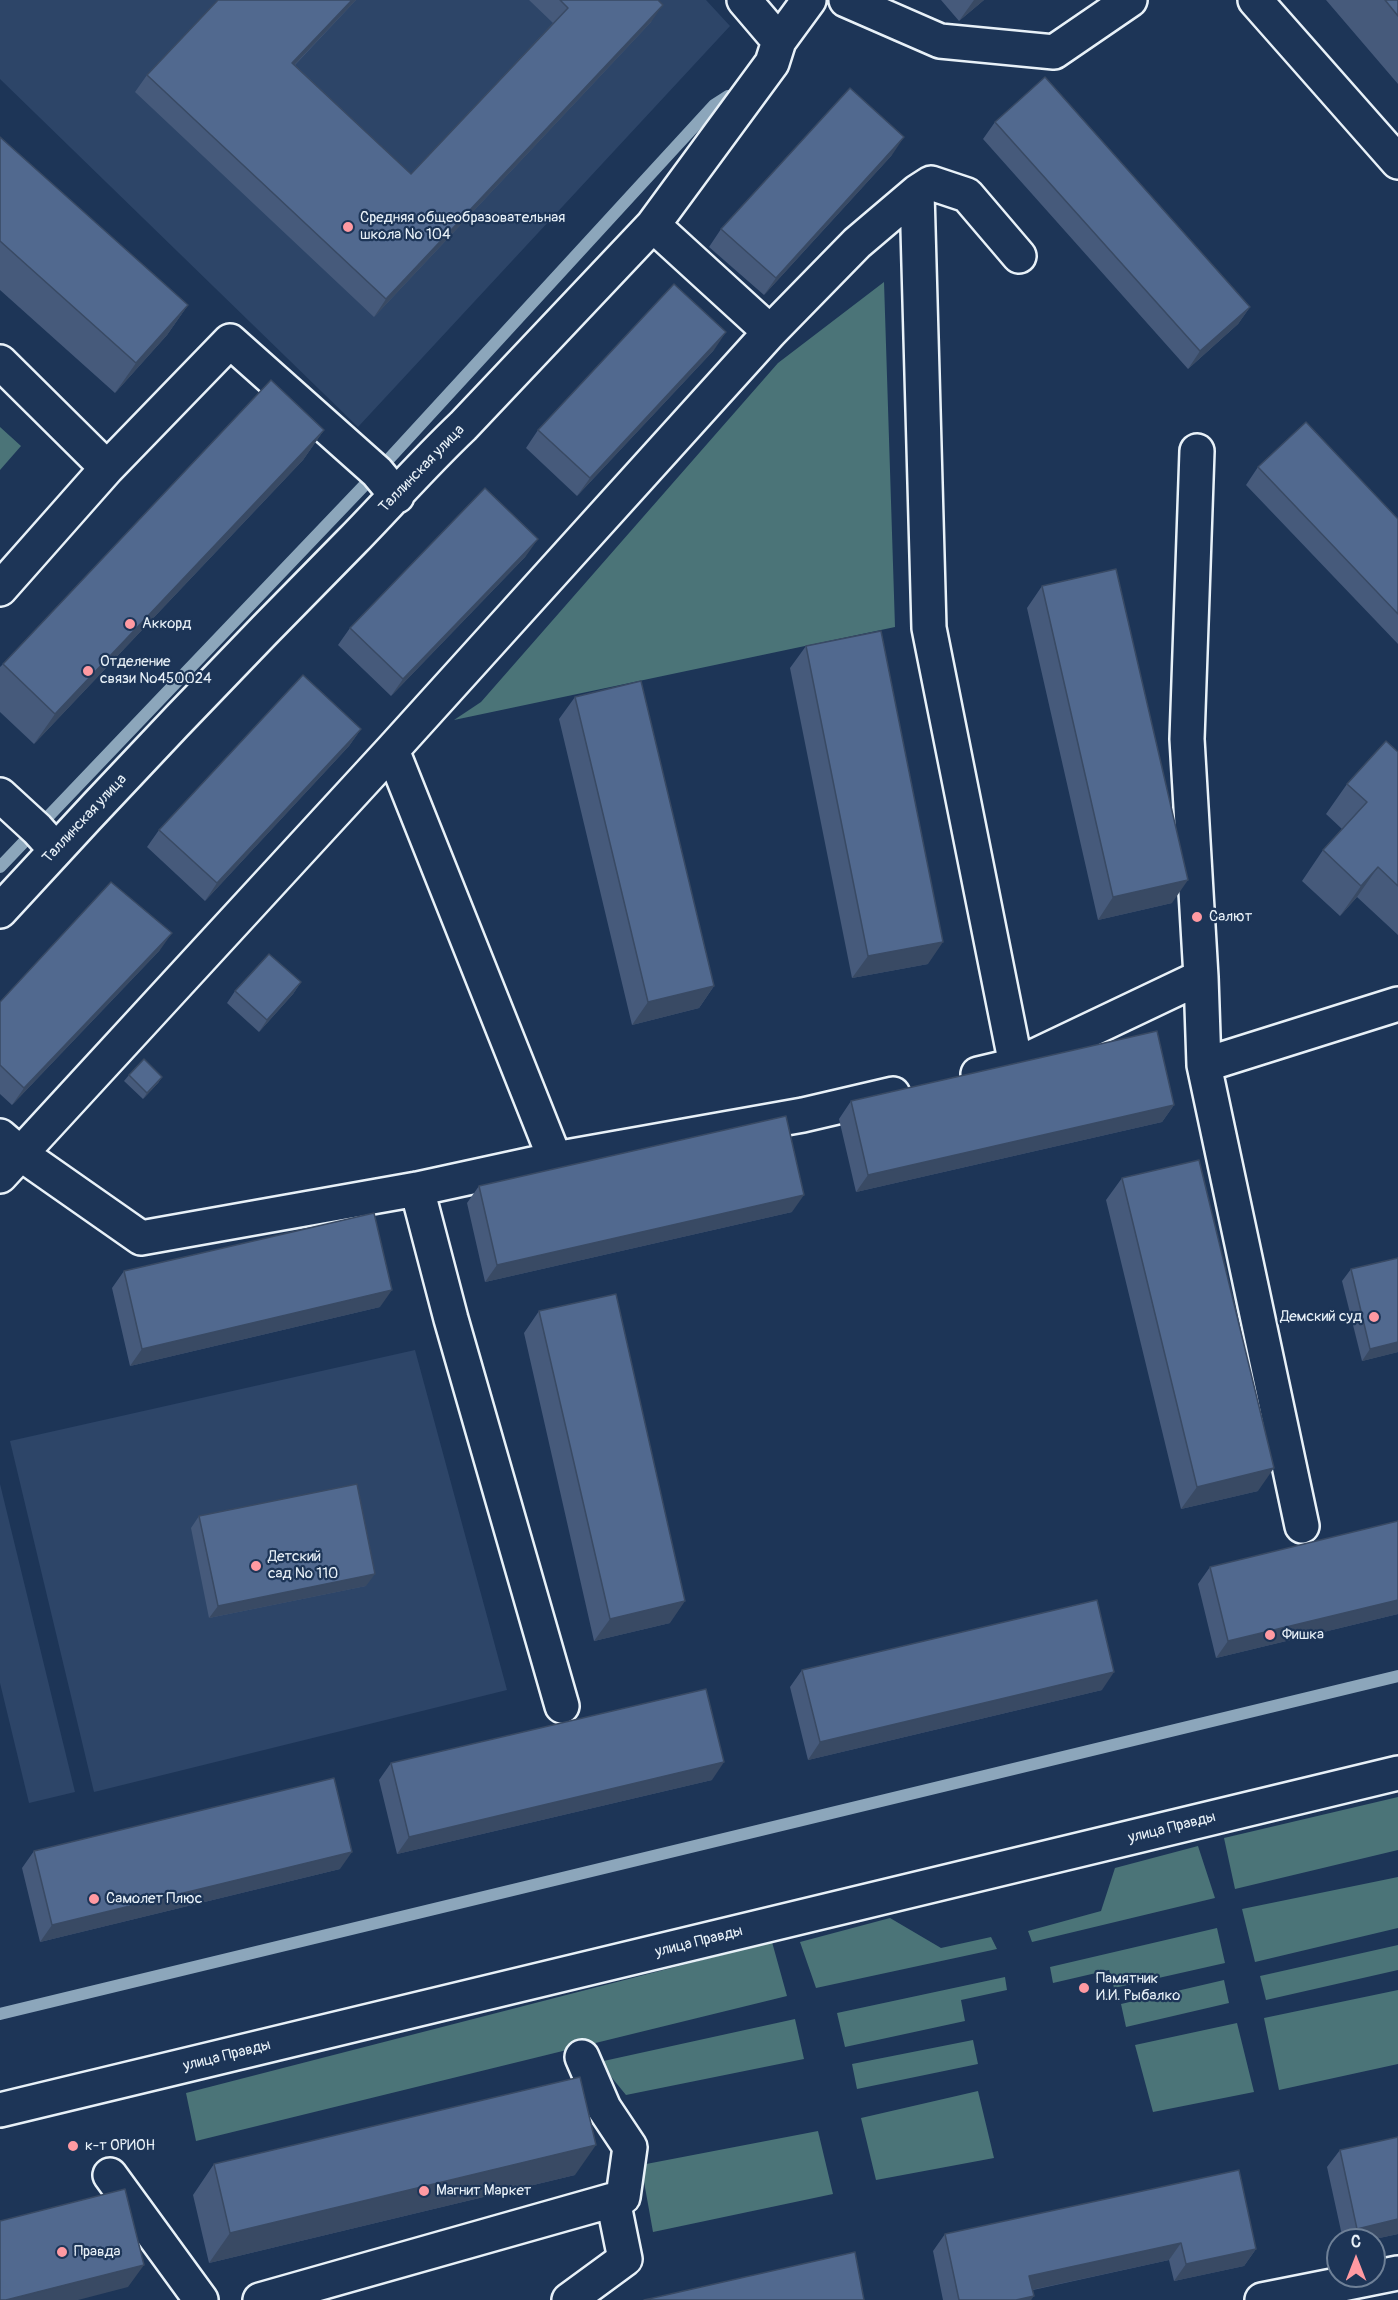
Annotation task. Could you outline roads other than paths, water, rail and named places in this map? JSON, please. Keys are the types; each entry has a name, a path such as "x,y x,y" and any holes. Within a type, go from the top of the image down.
{"main road":[{"path":"744,0 779,40"},
{"name":"Таллинская улица","path":"0,911 247,647 396,496 652,225 772,63 779,40 809,0"},
{"path":"846,0 940,41 1054,52 1130,0"},
{"path":"1255,0 1398,162"},
{"path":"1019,256 967,195 931,183 917,192 857,243 770,332 392,750 7,1155 141,1238 417,1189 555,1159 803,1115 1016,1065 1201,977"},
{"path":"917,192 929,628 1016,1065"},
{"path":"652,225 770,332"},
{"path":"0,589 108,468 230,341 377,472 396,496"},
{"path":"0,362 108,468"},
{"path":"1197,451 1187,739 1204,1065 1302,1526"},
{"path":"392,750 555,1159"},
{"path":"0,795 56,850"},
{"path":"1204,1065 1398,1004"},
{"path":"417,1189 454,1331 562,1706"},
{"name":"улица Правды","path":"0,2110 1398,1773"},
{"path":"260,2300 623,2196 630,2147 604,2108 582,2057"},
{"path":"110,2175 201,2300"},
{"path":"569,2300 625,2259 613,2200"},
{"path":"1262,2300 1398,2273"}],"waterway":[{"path":"0,867 377,472 714,105 728,96"},
{"path":"0,2014 1398,1676"}],"place":[{"name":"Средняя общеобразовательная школа № 104","path":"348,227"},
{"name":"Аккорд","path":"130,624"},
{"name":"Отделение связи №450024","path":"88,671"},
{"name":"Салют","path":"1197,917"},
{"name":"Демский суд","path":"1374,1317"},
{"name":"Детский сад № 110","path":"256,1566"},
{"name":"Фишка","path":"1270,1635"},
{"name":"Самолет Плюс","path":"94,1899"},
{"name":"Памятник И.И. Рыбалко","path":"1084,1988"},
{"name":"к-т ОРИОН","path":"73,2146"},
{"name":"Магнит Маркет","path":"424,2191"},
{"name":"Правда","path":"62,2252"}]}
